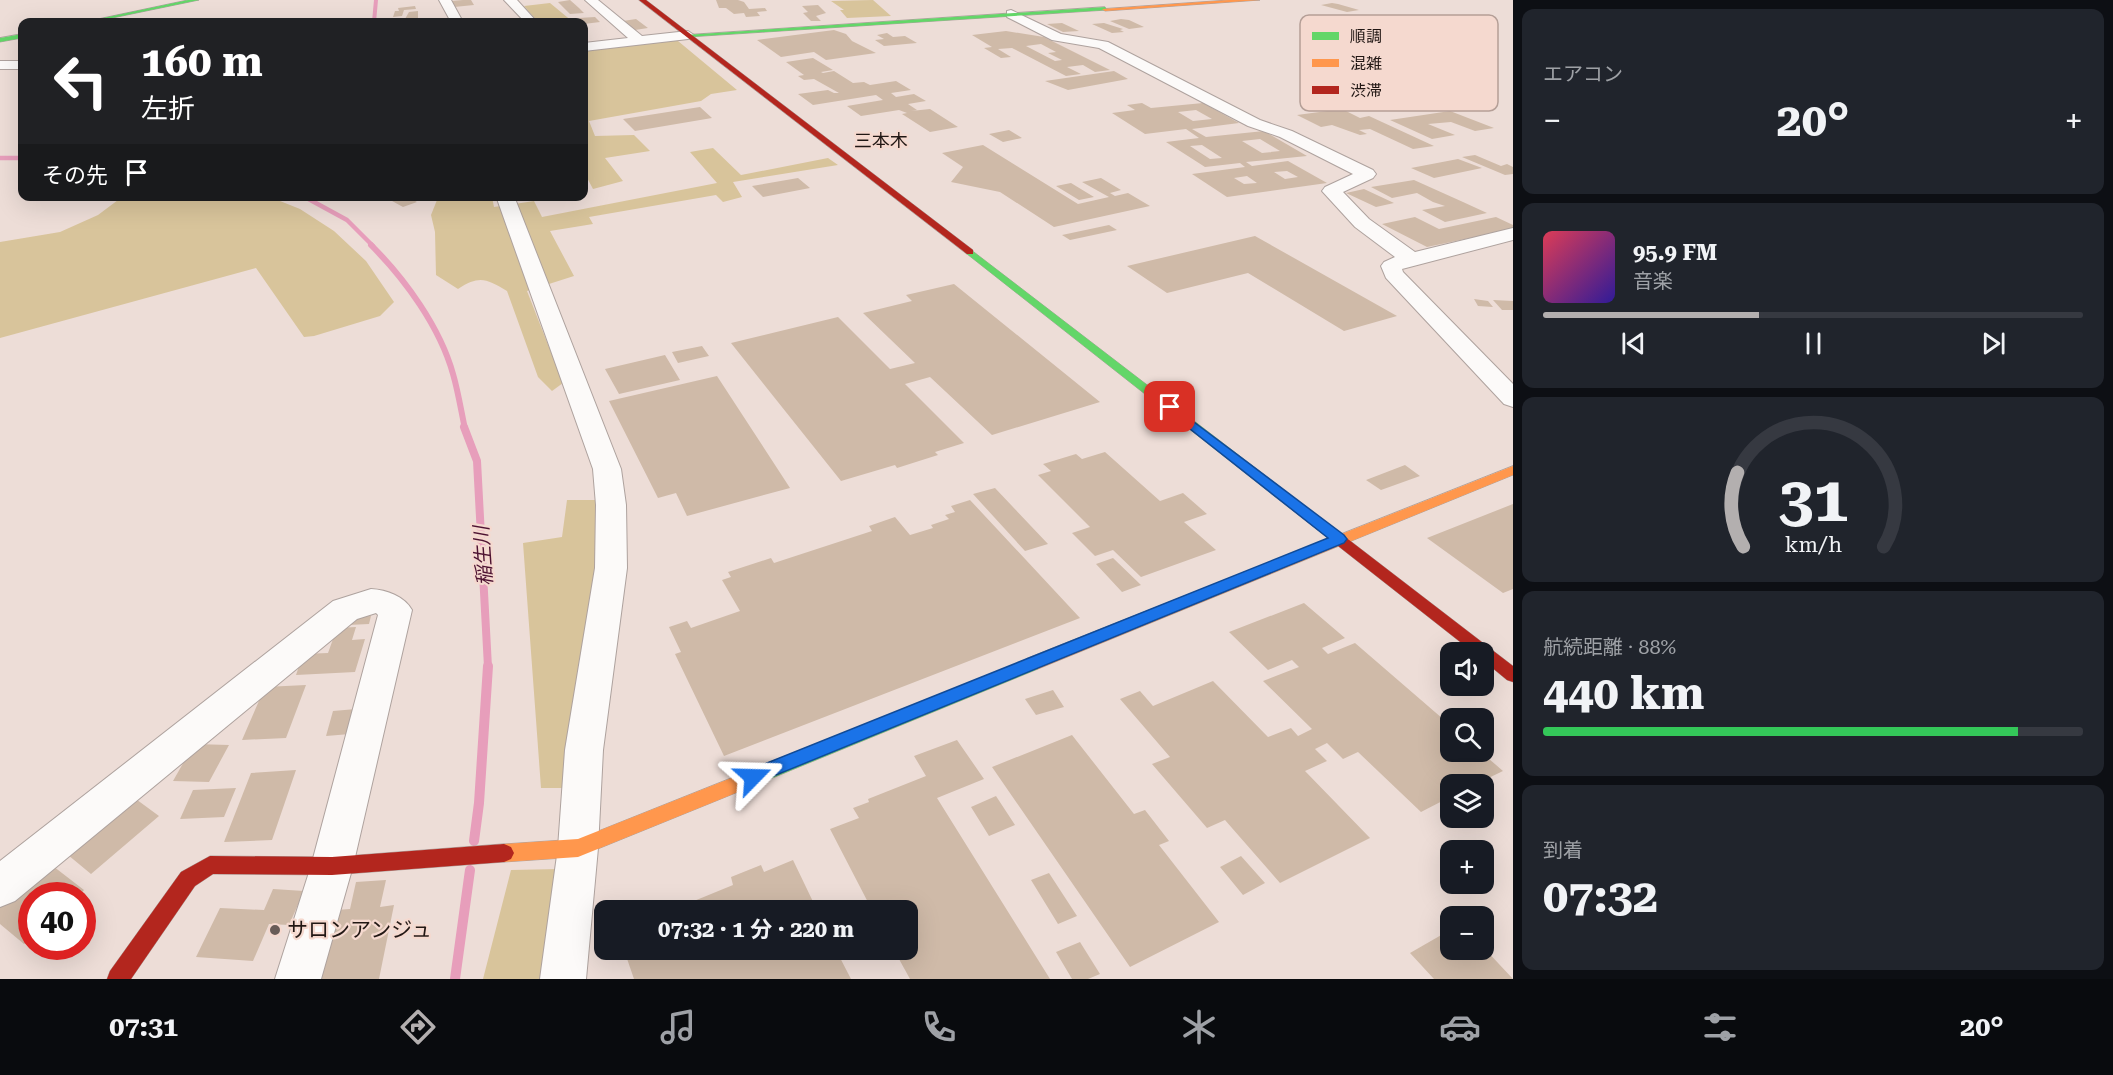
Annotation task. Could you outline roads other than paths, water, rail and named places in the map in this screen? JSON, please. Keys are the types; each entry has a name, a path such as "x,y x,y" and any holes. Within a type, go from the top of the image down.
{"main road":[{"path":"107,18 196,0"},
{"path":"642,0 1513,675"},
{"path":"688,35 1257,0"},
{"path":"0,40 18,37"},
{"path":"118,979 188,879 210,865 332,866 512,851 578,848 1513,470"}],"street":[{"path":"445,0 455,18"},
{"path":"510,0 527,18"},
{"path":"591,0 640,40"},
{"path":"1011,14 1057,37 1103,45 1254,123 1286,134 1367,174 1331,191 1362,223 1411,259"},
{"path":"588,46 688,35"},
{"path":"0,65 18,65"},
{"path":"507,201 607,469 611,505 611,568 584,750 578,848 563,979"},
{"path":"1513,234 1391,266 1393,274 1513,399"},
{"path":"0,887 345,610 365,602 383,601 396,610 332,866 298,979"}],"waterway":[{"path":"374,18 376,0"},
{"name":"稲生川","path":"0,158 18,158"},
{"name":"稲生川","path":"312,201 347,220 373,246"},
{"name":"稲生川","path":"371,245 408,288 430,321 453,374 465,429"},
{"name":"稲生川","path":"464,427 477,461 488,666"},
{"name":"稲生川","path":"474,841 479,803 488,666"},
{"name":"稲生川","path":"455,979 470,870"}],"place":[{"name":"サロンアンジュ","path":"275,930"}],"district":[{"name":"三本木","path":"881,141"}]}
